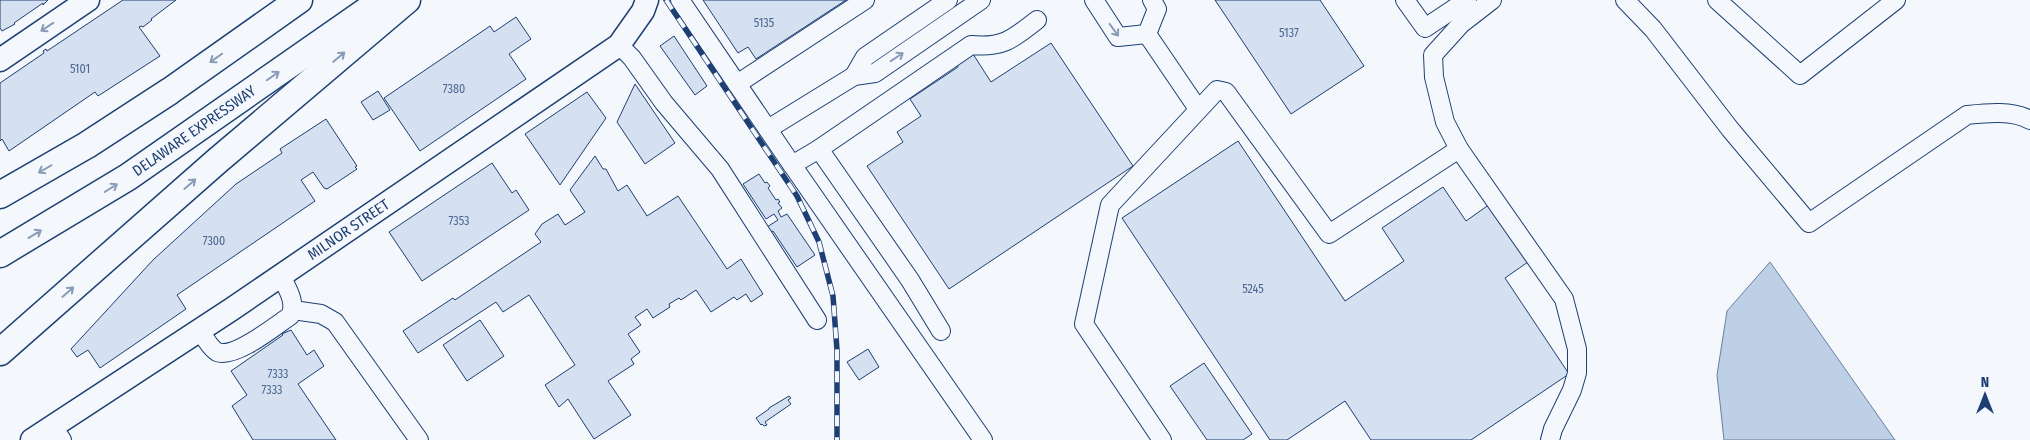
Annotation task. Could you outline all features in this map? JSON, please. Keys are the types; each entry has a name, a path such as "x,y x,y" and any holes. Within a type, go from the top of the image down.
{"highway":[{"path":"0,195 87,145 170,91 299,0"},
{"name":"DELAWARE EXPRESSWAY","path":"0,254 69,214 135,172 382,0"},
{"path":"0,352 224,155 407,0"},
{"path":"0,357 32,324"}],"main road":[{"path":"0,60 88,0"},
{"name":"MILNOR STREET","path":"32,440 58,433 200,330 619,45 643,11 646,0"}],"lane":[{"path":"680,0 983,440"},
{"path":"741,89 865,0"},
{"path":"854,76 865,57 948,0"},
{"path":"768,129 854,76 875,73 981,0"},
{"path":"1094,0 1118,37 1147,34"},
{"path":"1147,34 1157,8 1152,0"},
{"path":"1405,0 1425,28 1467,0"},
{"path":"1492,0 1461,24 1433,55 1434,78 1445,122 1459,149 1564,299 1577,349 1577,373 1572,390 1553,429 1550,440"},
{"path":"1625,0 1654,29 1730,130 1809,222 1967,115 1990,112 2025,117 2030,120"},
{"path":"1717,0 1800,75 1896,0"},
{"path":"792,165 971,45 989,47 1011,40 1037,20"},
{"path":"1147,34 1198,109"},
{"path":"619,45 632,58 664,103 720,169 817,320"},
{"path":"1162,440 1084,324 1110,205 1198,109 1218,90 1226,92 1329,234 1459,149"},
{"path":"819,148 910,280 942,331"},
{"path":"200,330 210,346 217,352 227,353 241,348 290,316 293,310 292,300 281,276"},
{"path":"293,310 321,314 335,322 419,440"}],"water":[{"path":"1770,262 1895,440 1724,440 1717,375 1727,311"}],"building":[{"path":"0,0 48,0 2,31 0,28"},
{"path":"123,0 176,0 143,27 139,27 160,56 98,96 95,92 9,151 2,139 0,141 0,83 44,53 43,51 46,49 47,51"},
{"path":"703,0 846,0 756,59 748,47 738,53"},
{"path":"1215,0 1320,0 1364,66 1291,114"},
{"path":"516,17 531,39 509,54 526,79 420,151 384,98 490,26 494,32"},
{"path":"674,36 707,86 695,95 660,46"},
{"path":"1051,43 1133,166 949,289 867,166 903,142 897,132 921,116 910,99 958,67 957,64 973,54 991,82"},
{"path":"635,84 675,143 645,164 617,122"},
{"path":"378,91 390,110 373,120 361,102"},
{"path":"587,92 606,118 560,185 525,134"},
{"path":"326,119 357,166 355,167 357,169 327,189 324,188 313,172 301,180 315,201 177,295 186,309 100,368 88,350 77,357 71,349 153,260 236,184 282,153 280,149"},
{"path":"1238,141 1345,301 1404,261 1382,228 1443,187 1466,221 1490,204 1528,262 1505,278 1569,374 1471,440 1371,440 1345,401 1287,440 1270,440 1122,218"},
{"path":"595,156 603,169 606,169 618,191 627,185 647,216 678,196 727,269 741,259 763,294 751,302 746,294 737,300 734,297 711,312 696,290 681,300 679,298 669,304 670,307 653,318 647,309 635,317 641,325 628,334 640,352 631,359 634,364 608,381 631,415 594,439 568,399 559,407 545,385 575,365 529,295 503,312 496,302 418,353 403,331 453,298 455,300 541,242 535,234 542,224 558,214 565,225 585,212 570,190"},
{"path":"492,163 512,193 516,190 529,210 422,281 389,232"},
{"path":"759,174 765,183 767,182 770,186 768,188 776,200 778,199 780,202 778,203 782,208 778,211 781,217 787,214 815,255 797,267 773,231 771,232 767,227 778,220 774,214 766,219 743,184"},
{"path":"480,320 504,356 467,381 443,345"},
{"path":"291,330 307,355 314,350 324,366 298,384 336,440 253,440 232,406 247,395 231,371 282,334"},
{"path":"868,349 879,367 859,380 847,362"},
{"path":"1204,363 1252,434 1243,440 1207,440 1170,386"},
{"path":"789,396 791,398 788,400 791,404 765,422 767,425 761,425 756,418"}],"railway":[{"path":"666,0 797,196 819,242 833,296 837,350 837,440"}]}
